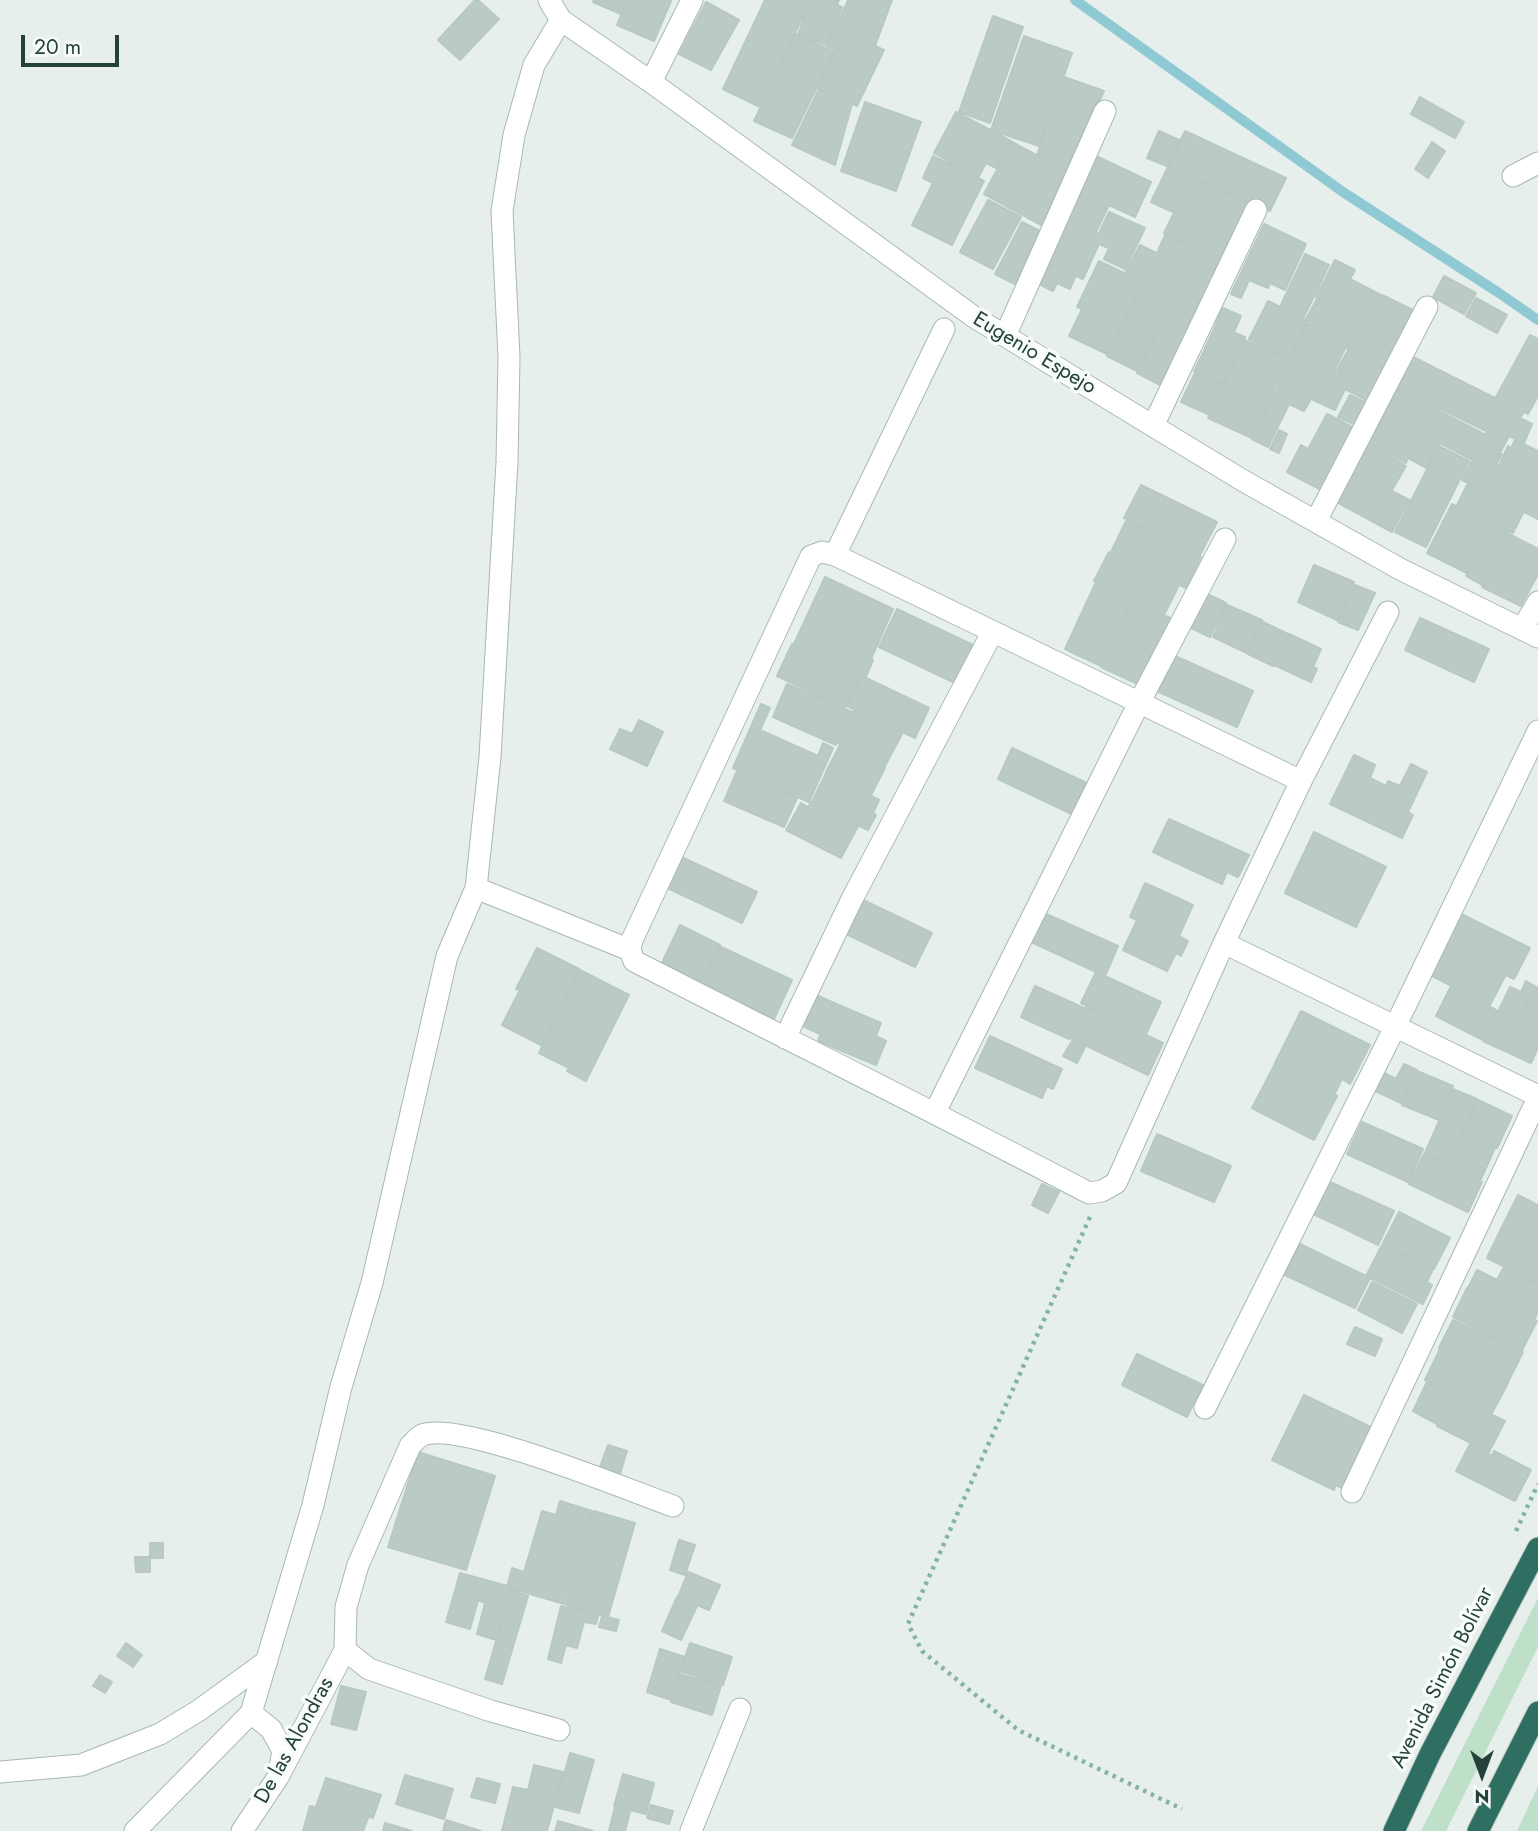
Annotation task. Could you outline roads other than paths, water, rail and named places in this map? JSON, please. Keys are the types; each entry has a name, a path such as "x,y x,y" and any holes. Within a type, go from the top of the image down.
{"highway":[{"name":"Avenida Simón Bolívar","path":"1394,1831 1430,1754 1538,1548"},
{"path":"1478,1831 1538,1712"}],"street":[{"path":"135,1831 251,1713 313,1505 341,1387 372,1283 447,956 476,888 490,757 507,462 509,357 502,211 514,135 534,65 561,20 549,0"},
{"path":"651,82 692,0"},
{"name":"Eugenio Espejo","path":"561,20 651,82 974,317 1316,522 1400,569 1530,633"},
{"path":"1005,336 1105,111"},
{"path":"1513,176 1538,163"},
{"path":"1153,426 1256,210"},
{"path":"1316,522 1427,307"},
{"path":"835,555 944,329"},
{"path":"935,1112 1139,703 1225,539"},
{"path":"1301,781 835,555 822,552 811,556 632,940 631,950 634,961 935,1112 1089,1193 1102,1191 1116,1183 1224,943 1301,781 1388,612"},
{"path":"1530,633 1538,601"},
{"path":"785,1038 852,899 992,633"},
{"path":"1205,1408 1538,732"},
{"path":"476,888 631,950"},
{"path":"1224,943 1538,1097 1352,1492"},
{"path":"559,1730 491,1711 369,1669 345,1650 346,1607 358,1565 410,1446 421,1436 435,1433 463,1436 529,1453 673,1506"},
{"name":"De las Alondras","path":"242,1831 278,1777 345,1650"},
{"path":"0,1772 81,1765 160,1734 198,1711 267,1661"},
{"path":"691,1831 740,1709"},
{"path":"251,1713 271,1729 283,1751 278,1777"}],"waterway":[{"path":"1075,0 1343,192 1538,320"}]}
